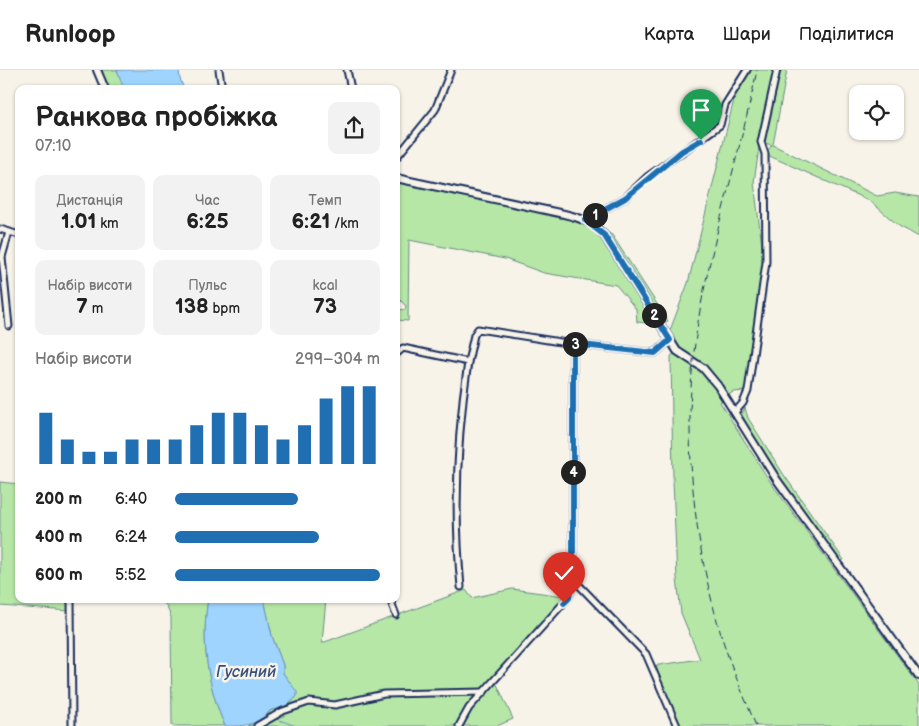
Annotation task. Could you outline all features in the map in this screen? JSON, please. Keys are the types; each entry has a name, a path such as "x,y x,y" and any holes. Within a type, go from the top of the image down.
{"main road":[{"path":"97,70 103,85"},
{"path":"400,179 468,191 585,220 604,235 670,340 680,354 697,364 710,376 735,412 777,480 919,676"}],"street":[{"path":"219,70 221,85"},
{"path":"347,70 350,85"},
{"path":"400,153 435,110 451,70"},
{"path":"585,220 625,198 647,177 720,125 725,105 747,70"},
{"path":"735,412 743,402 748,391 766,262 765,154 761,142 777,70"},
{"path":"0,229 15,234"},
{"path":"9,232 2,257 9,326"},
{"path":"461,586 458,555 460,424 468,362 474,335 478,329 573,344 655,353 670,340"},
{"path":"459,726 466,712 569,598 573,579 573,344"},
{"path":"400,351 403,348 468,362"},
{"path":"573,579 646,654 677,726"},
{"path":"71,603 72,726"},
{"path":"392,603 396,615"},
{"path":"257,726 275,715 308,702 335,705 384,694 484,692"}],"green space":[{"path":"97,70 124,70 130,85 103,85"},
{"path":"749,70 787,70 773,145 877,196 895,193 919,197 919,237 899,226 870,201 765,154 772,145 760,142 754,182 764,262 746,391 733,392 720,402 769,480 919,685 919,726 677,726 652,666 700,659 681,613 677,579 671,356 680,350 669,333 688,283 737,88"},
{"path":"400,183 430,187 584,223 600,237 655,324 637,322 636,309 616,285 544,273 505,259 409,240 408,321 400,320 400,309 405,310 406,306 400,300"},
{"path":"607,232 612,235 668,321 660,324 608,242"},
{"path":"745,408 748,418 784,475 844,560 840,561 780,477 741,416"},
{"path":"0,482 15,484 15,603 71,603 70,611 0,606"},
{"path":"512,589 564,596 564,603 495,680 513,719 497,726 248,726 265,718 271,710 282,708 297,696 283,673 283,665 272,636 265,603 326,603 322,643 466,590 472,598"},
{"path":"164,603 208,603 205,631 207,663 214,695 225,726 172,726 171,617"}],"water":[{"path":"117,70 179,70 182,85 123,85"},
{"name":"Гусиний","path":"208,603 265,603 272,636 283,665 283,673 297,692 297,696 282,708 271,710 255,722 239,726 225,726 214,695 207,663"}],"waterway":[{"path":"276,719 296,726"}],"railway":[{"path":"756,726 734,673 712,600 696,517 690,432 691,389 701,305 757,70"}],"route":[{"path":"564,603 569,598 573,579 573,344 655,353 670,340 604,235 585,220 625,198 647,177 682,151 701,140"}]}
